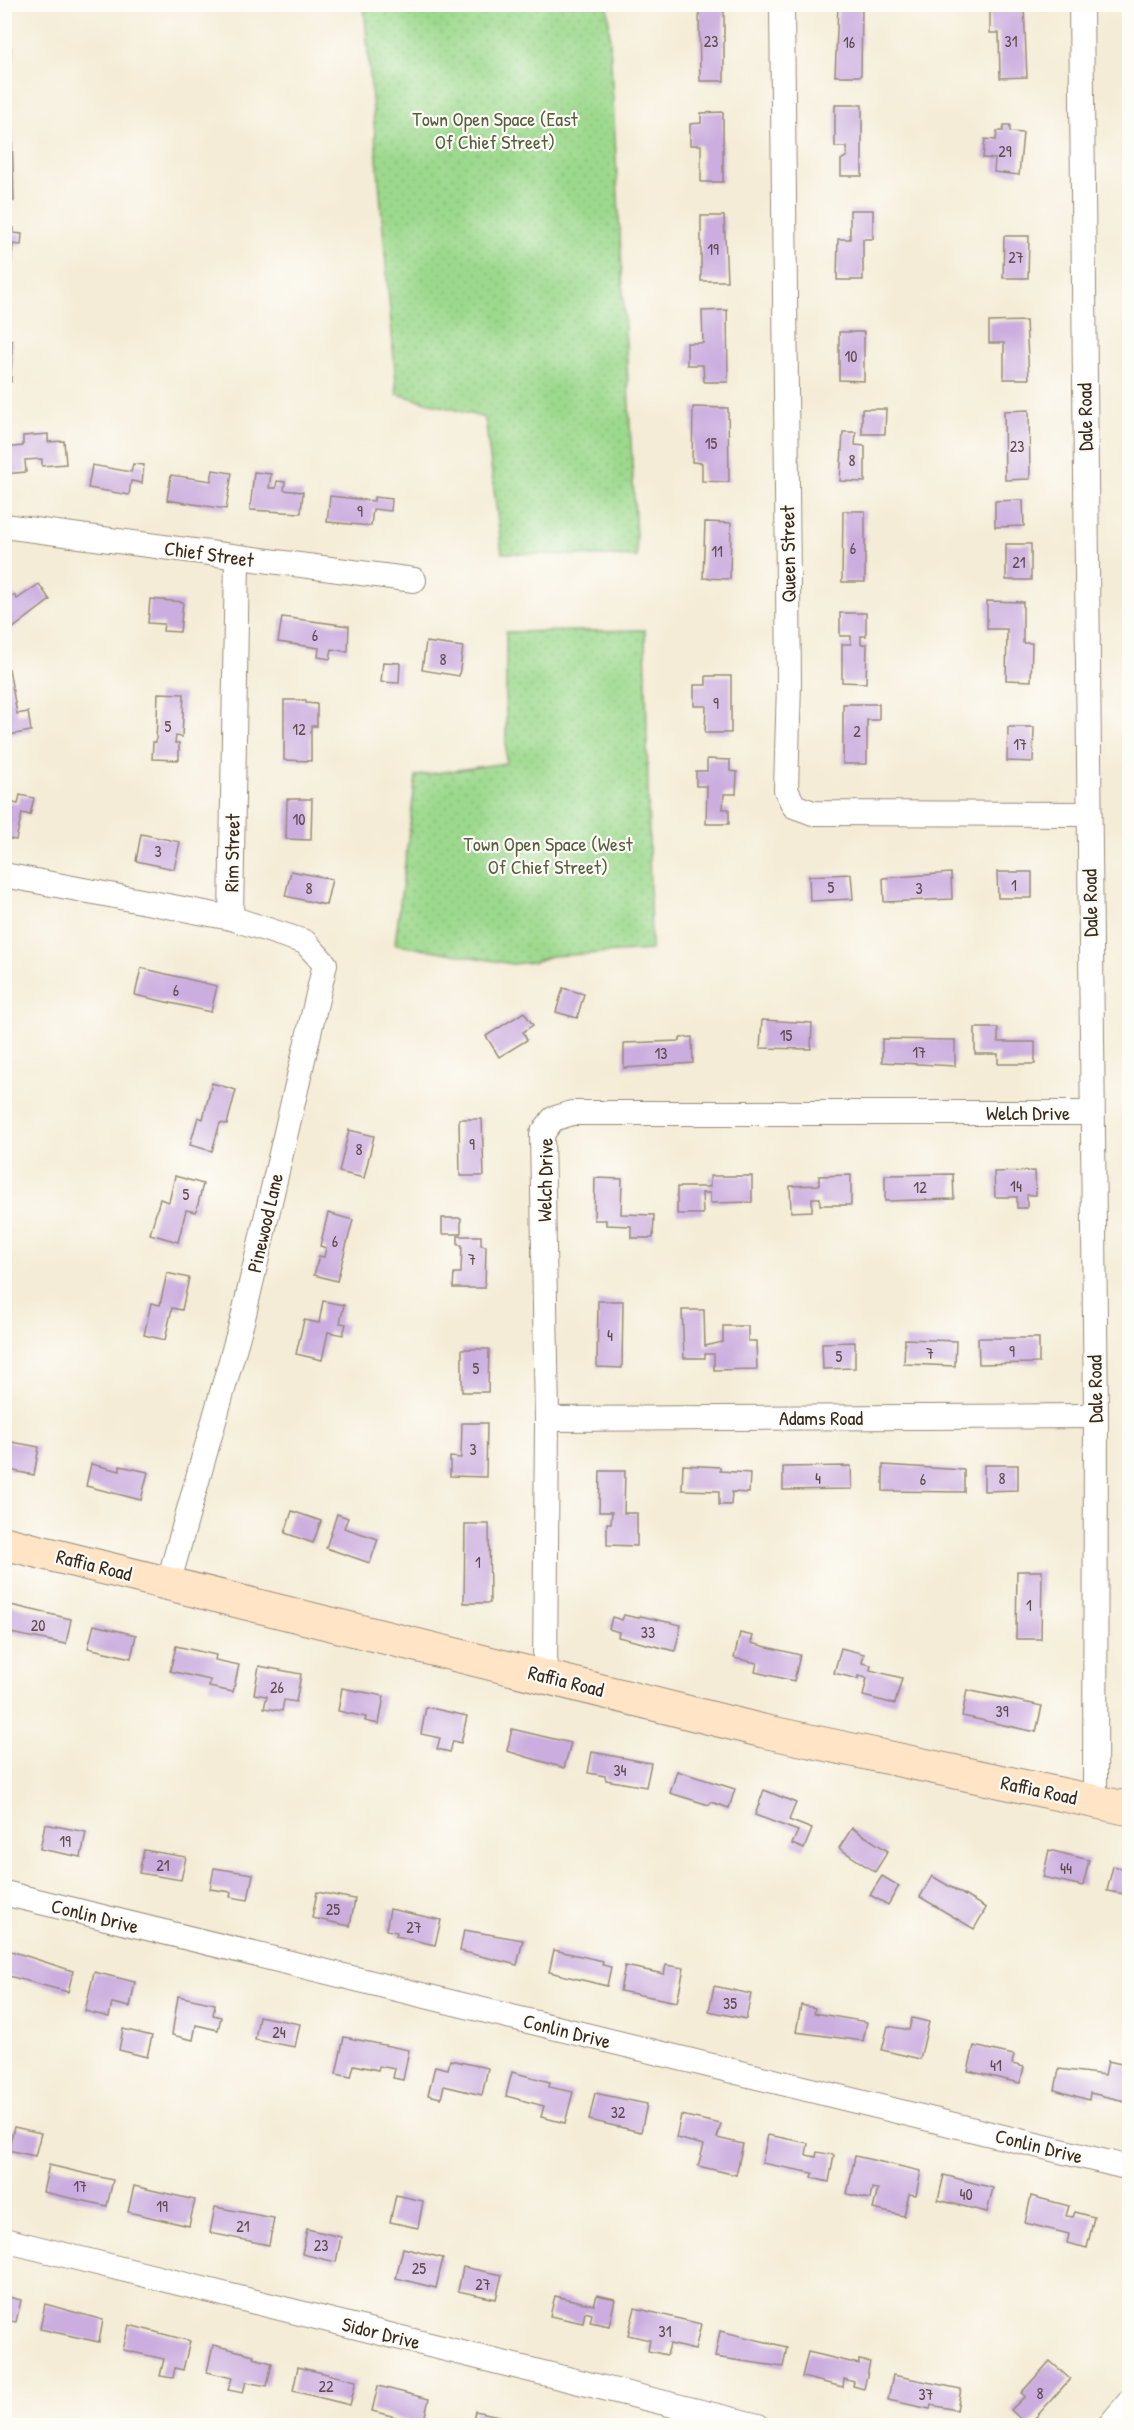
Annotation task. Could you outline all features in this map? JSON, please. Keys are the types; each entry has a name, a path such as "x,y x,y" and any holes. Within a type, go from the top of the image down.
{"main road":[{"name":"Raffia Road","path":"4,1544 763,1731 1130,1809"}],"street":[{"name":"Queen Street","path":"782,4 789,683 786,790 794,806 813,813 1089,814"},
{"name":"Dale Road","path":"1081,4 1096,1416 1095,1802"},
{"name":"Chief Street","path":"4,526 414,580"},
{"name":"Rim Street","path":"4,875 231,918 237,558"},
{"name":"Pinewood Lane","path":"168,1584 243,1318 325,964 305,942 231,918"},
{"name":"Welch Drive","path":"545,1676 547,1419 542,1134 553,1119 572,1113 1092,1113"},
{"name":"Adams Road","path":"547,1419 1096,1416"},
{"name":"Conlin Drive","path":"4,1893 1130,2168"},
{"name":"Sidor Drive","path":"4,2240 758,2426"},
{"path":"1109,2426 1130,2401"}],"green space":[{"name":"Town Open Space (East Of Chief Street)","path":"364,5 608,5 637,557 502,553 485,418 397,394"},
{"name":"Town Open Space (West Of Chief Street)","path":"645,630 651,950 551,956 534,962 512,964 395,944 416,776 506,763 506,632"}],"building":[{"path":"699,4 724,4 724,81 700,81"},
{"path":"838,6 862,6 861,76 835,76"},
{"path":"1024,7 1027,77 1000,78 999,33 990,33 990,8"},
{"path":"4,48 11,48 8,107 4,107"},
{"path":"835,105 862,105 862,176 841,176 841,160 847,156 847,147 835,147"},
{"path":"723,112 723,182 701,182 701,145 690,145 690,124 701,123 701,113"},
{"path":"1004,125 1010,125 1010,132 1023,133 1019,175 994,172 995,159 983,158 985,139 996,140 997,131 1003,131"},
{"path":"4,136 12,136 14,201 4,202"},
{"path":"850,210 873,210 873,239 863,239 863,280 837,280 838,239 850,239"},
{"path":"701,216 724,216 727,281 701,281"},
{"path":"4,227 14,228 14,233 22,234 21,245 13,244 9,294 4,294"},
{"path":"1004,236 1029,236 1028,278 1003,278"},
{"path":"727,310 728,382 704,382 703,365 687,365 687,343 703,343 702,311"},
{"path":"1026,321 1029,379 1004,379 1004,343 989,343 989,322"},
{"path":"4,323 9,323 8,340 12,341 11,382 4,382"},
{"path":"839,332 864,332 864,381 839,380"},
{"path":"693,407 728,408 729,482 702,481 702,463 692,462"},
{"path":"862,409 886,409 885,434 862,434"},
{"path":"1029,410 1030,479 1005,480 1004,411"},
{"path":"843,432 856,432 855,445 865,446 865,482 840,481"},
{"path":"48,434 48,442 64,441 66,464 42,466 42,459 25,460 26,472 4,474 4,448 23,446 23,436"},
{"path":"133,464 144,465 142,483 131,481 129,495 88,488 92,465 131,472"},
{"path":"213,470 232,473 226,509 167,500 171,475 211,481"},
{"path":"254,472 271,474 269,488 276,488 277,481 285,482 284,490 303,492 301,513 250,510"},
{"path":"330,496 374,501 374,497 392,499 391,511 373,509 371,526 327,522"},
{"path":"1023,500 1024,526 995,527 995,501"},
{"path":"843,511 865,511 865,582 842,582"},
{"path":"705,522 731,523 730,579 703,578"},
{"path":"1006,544 1031,544 1031,580 1006,580"},
{"path":"39,584 50,600 4,635 4,601 14,595 17,599"},
{"path":"150,599 183,602 180,632 163,631 164,624 148,623"},
{"path":"987,601 1023,602 1023,643 1032,643 1031,681 1006,680 1007,629 987,629"},
{"path":"840,613 866,613 866,636 861,636 861,644 867,644 866,683 842,682 842,644 851,644 851,636 840,636"},
{"path":"282,617 349,626 348,652 332,649 330,659 318,657 319,648 278,642"},
{"path":"426,642 463,647 459,676 422,670"},
{"path":"383,662 400,663 399,683 381,682"},
{"path":"9,669 17,714 28,712 31,731 4,736 4,670"},
{"path":"706,676 731,676 731,733 705,733 706,706 694,706 694,685 706,685"},
{"path":"158,693 184,694 182,737 176,736 175,743 179,743 179,760 152,759 153,742 156,742"},
{"path":"284,700 306,700 306,703 317,704 317,726 311,726 311,761 284,760"},
{"path":"843,704 879,704 879,720 867,720 867,764 843,764"},
{"path":"1008,727 1034,727 1033,762 1007,761"},
{"path":"707,759 730,760 730,771 737,772 736,794 724,794 723,809 729,809 729,824 706,824 707,786 696,786 696,771 707,771"},
{"path":"20,795 34,798 30,815 22,813 16,840 4,838 4,801 18,804"},
{"path":"287,799 312,799 311,840 286,839"},
{"path":"141,834 180,842 174,869 136,861"},
{"path":"291,871 332,879 326,905 285,896"},
{"path":"997,872 1032,872 1032,898 998,898"},
{"path":"951,873 952,899 884,902 883,878"},
{"path":"851,874 853,899 810,901 809,876"},
{"path":"141,968 217,986 211,1012 135,995"},
{"path":"563,988 584,994 577,1018 556,1012"},
{"path":"524,1012 533,1025 523,1032 527,1040 499,1057 486,1036"},
{"path":"762,1020 812,1023 811,1049 760,1048"},
{"path":"975,1028 998,1028 998,1042 1035,1042 1035,1064 998,1064 998,1054 975,1054"},
{"path":"692,1037 693,1063 624,1068 624,1043 680,1041 680,1038"},
{"path":"882,1039 955,1040 955,1066 882,1062"},
{"path":"212,1083 236,1090 227,1124 220,1123 212,1151 190,1145 198,1117 203,1119"},
{"path":"459,1119 482,1119 484,1176 460,1176"},
{"path":"349,1130 374,1136 364,1178 339,1172"},
{"path":"1035,1171 1036,1195 1027,1195 1027,1208 1017,1208 1017,1197 995,1197 994,1172"},
{"path":"953,1174 954,1199 885,1201 885,1175"},
{"path":"851,1175 851,1205 820,1205 820,1198 812,1198 812,1211 791,1212 790,1186 819,1185 819,1176"},
{"path":"175,1176 203,1184 196,1212 186,1210 178,1242 150,1234 160,1199 169,1202"},
{"path":"710,1176 752,1176 752,1202 710,1203 710,1193 702,1193 703,1214 677,1214 677,1187 710,1187"},
{"path":"595,1178 622,1179 621,1214 654,1215 653,1238 631,1238 631,1226 606,1225 606,1220 594,1220"},
{"path":"328,1213 353,1220 337,1281 314,1275 319,1256 324,1257 326,1248 320,1246"},
{"path":"442,1218 461,1218 461,1234 442,1234"},
{"path":"458,1236 481,1236 481,1245 486,1246 485,1288 453,1288 454,1273 461,1273 462,1245 458,1245"},
{"path":"167,1273 189,1278 182,1310 172,1308 165,1340 144,1335 151,1303 160,1305"},
{"path":"323,1301 344,1305 340,1323 346,1324 343,1335 328,1332 322,1360 296,1354 304,1320 319,1323"},
{"path":"598,1301 623,1301 622,1368 597,1367"},
{"path":"682,1310 704,1310 705,1346 723,1342 723,1326 748,1326 748,1341 756,1341 757,1369 714,1370 714,1354 705,1354 705,1358 684,1358"},
{"path":"978,1338 1039,1338 1039,1363 979,1364"},
{"path":"905,1339 956,1341 955,1366 904,1364"},
{"path":"855,1342 855,1368 823,1369 822,1343"},
{"path":"462,1349 489,1349 488,1392 462,1392"},
{"path":"462,1423 487,1423 486,1477 450,1476 450,1457 461,1458"},
{"path":"7,1441 39,1447 34,1475 4,1469"},
{"path":"91,1464 120,1471 120,1466 148,1472 141,1500 86,1486"},
{"path":"683,1465 720,1467 720,1471 750,1473 749,1493 732,1492 731,1505 719,1505 719,1491 682,1490"},
{"path":"883,1465 964,1470 964,1492 883,1491"},
{"path":"984,1465 1018,1465 1018,1490 984,1491"},
{"path":"851,1466 852,1489 783,1490 783,1467"},
{"path":"600,1471 625,1471 624,1513 637,1513 637,1546 607,1545 607,1523 611,1523 612,1512 599,1512"},
{"path":"292,1511 321,1521 313,1543 285,1533"},
{"path":"337,1514 348,1518 344,1528 378,1539 370,1563 326,1548"},
{"path":"465,1524 489,1524 490,1603 464,1603"},
{"path":"1017,1571 1042,1571 1041,1639 1016,1639"},
{"path":"11,1605 71,1619 66,1644 5,1632"},
{"path":"624,1615 637,1618 641,1616 681,1625 675,1651 618,1637 619,1632 609,1629 612,1617 622,1620"},
{"path":"94,1625 136,1635 131,1658 88,1648"},
{"path":"740,1633 753,1636 751,1643 800,1655 794,1681 755,1672 757,1663 734,1658"},
{"path":"176,1646 216,1655 215,1660 239,1665 233,1692 209,1687 210,1680 170,1671"},
{"path":"841,1648 864,1654 862,1663 871,1665 870,1670 902,1678 895,1704 863,1696 867,1678 858,1676 858,1679 834,1673"},
{"path":"259,1666 301,1674 296,1702 284,1700 282,1711 264,1708 267,1696 254,1694"},
{"path":"342,1688 384,1696 379,1724 365,1721 366,1717 338,1711"},
{"path":"967,1690 1042,1706 1036,1732 962,1716"},
{"path":"426,1707 467,1716 461,1743 453,1741 450,1752 437,1749 440,1738 421,1734"},
{"path":"512,1729 571,1743 564,1768 507,1751"},
{"path":"592,1752 651,1763 646,1787 606,1780 605,1776 588,1773"},
{"path":"677,1771 735,1789 729,1808 711,1802 709,1805 670,1793"},
{"path":"764,1790 796,1803 789,1820 812,1829 804,1849 792,1844 798,1831 755,1815"},
{"path":"45,1824 86,1832 81,1857 40,1849"},
{"path":"852,1828 888,1851 875,1872 839,1848"},
{"path":"144,1850 186,1857 181,1880 139,1873"},
{"path":"1049,1850 1089,1860 1083,1886 1043,1877"},
{"path":"1113,1866 1130,1870 1130,1895 1107,1891"},
{"path":"214,1868 253,1874 248,1900 230,1897 231,1892 210,1889"},
{"path":"882,1876 899,1886 888,1905 870,1895"},
{"path":"932,1876 986,1908 974,1929 920,1897"},
{"path":"317,1892 355,1899 350,1926 312,1918"},
{"path":"390,1909 441,1920 435,1945 396,1936 397,1932 386,1930"},
{"path":"464,1930 523,1940 517,1965 460,1951"},
{"path":"554,1950 603,1961 602,1965 611,1967 607,1986 549,1972"},
{"path":"11,1951 73,1971 68,1992 5,1975"},
{"path":"666,1965 684,1968 677,2002 620,1991 625,1966 664,1974"},
{"path":"94,1972 135,1982 130,2007 112,2003 109,2017 85,2011"},
{"path":"714,1986 751,1994 746,2019 709,2011"},
{"path":"178,1996 215,2004 213,2015 221,2017 218,2030 196,2025 193,2040 172,2035"},
{"path":"801,2005 815,2008 814,2013 867,2022 863,2041 796,2032"},
{"path":"259,2016 300,2024 295,2047 255,2040"},
{"path":"912,2018 929,2022 920,2059 882,2050 888,2026 909,2030"},
{"path":"123,2029 152,2036 147,2057 119,2050"},
{"path":"344,2037 409,2050 403,2080 393,2078 395,2069 379,2066 378,2070 354,2065 351,2077 336,2074"},
{"path":"974,2046 1014,2055 1012,2064 1024,2067 1020,2083 968,2071"},
{"path":"450,2060 488,2068 482,2095 444,2086 441,2098 428,2095 435,2066 448,2069"},
{"path":"1108,2061 1130,2066 1125,2101 1090,2093 1089,2100 1055,2090 1059,2069 1105,2075"},
{"path":"512,2072 550,2082 549,2087 573,2092 565,2123 541,2117 544,2106 506,2096"},
{"path":"595,2093 647,2104 641,2132 589,2120"},
{"path":"681,2115 721,2124 717,2138 743,2144 736,2175 698,2166 704,2145 676,2138"},
{"path":"14,2127 41,2133 35,2156 8,2150"},
{"path":"768,2135 808,2143 806,2155 816,2157 817,2152 834,2155 829,2182 812,2178 813,2173 762,2163"},
{"path":"855,2156 921,2171 916,2195 909,2194 904,2216 873,2209 878,2189 872,2188 870,2199 847,2194"},
{"path":"49,2165 113,2180 107,2206 43,2192"},
{"path":"944,2175 993,2188 987,2212 938,2200"},
{"path":"134,2186 195,2200 189,2226 128,2212"},
{"path":"396,2195 423,2201 418,2228 390,2222"},
{"path":"1031,2196 1069,2206 1066,2216 1073,2217 1075,2212 1094,2217 1087,2248 1067,2243 1069,2234 1025,2223"},
{"path":"215,2207 274,2218 269,2245 210,2233"},
{"path":"307,2229 341,2237 336,2262 302,2254"},
{"path":"403,2248 443,2258 436,2288 396,2278"},
{"path":"463,2267 502,2275 496,2299 458,2291"},
{"path":"597,2295 615,2299 609,2326 590,2322 592,2314 585,2312 583,2323 550,2316 555,2296 594,2305"},
{"path":"4,2296 21,2300 16,2322 4,2320"},
{"path":"45,2304 103,2320 99,2342 40,2329"},
{"path":"635,2308 701,2324 695,2350 670,2344 667,2355 648,2351 650,2340 628,2335"},
{"path":"129,2325 190,2341 183,2370 175,2368 173,2378 160,2376 164,2359 123,2350"},
{"path":"720,2331 787,2347 783,2367 715,2357"},
{"path":"213,2345 254,2355 253,2358 272,2363 267,2386 246,2382 243,2393 228,2390 232,2378 207,2372"},
{"path":"808,2352 859,2364 859,2360 870,2362 864,2389 853,2386 854,2382 844,2379 843,2387 802,2377"},
{"path":"1050,2361 1070,2379 1028,2426 1011,2410 1025,2396 1021,2393"},
{"path":"298,2367 356,2381 350,2405 293,2391"},
{"path":"893,2375 961,2389 957,2410 931,2405 930,2409 888,2400"},
{"path":"378,2386 429,2399 423,2424 372,2411"},
{"path":"475,2411 517,2420 515,2426 472,2426"}]}
